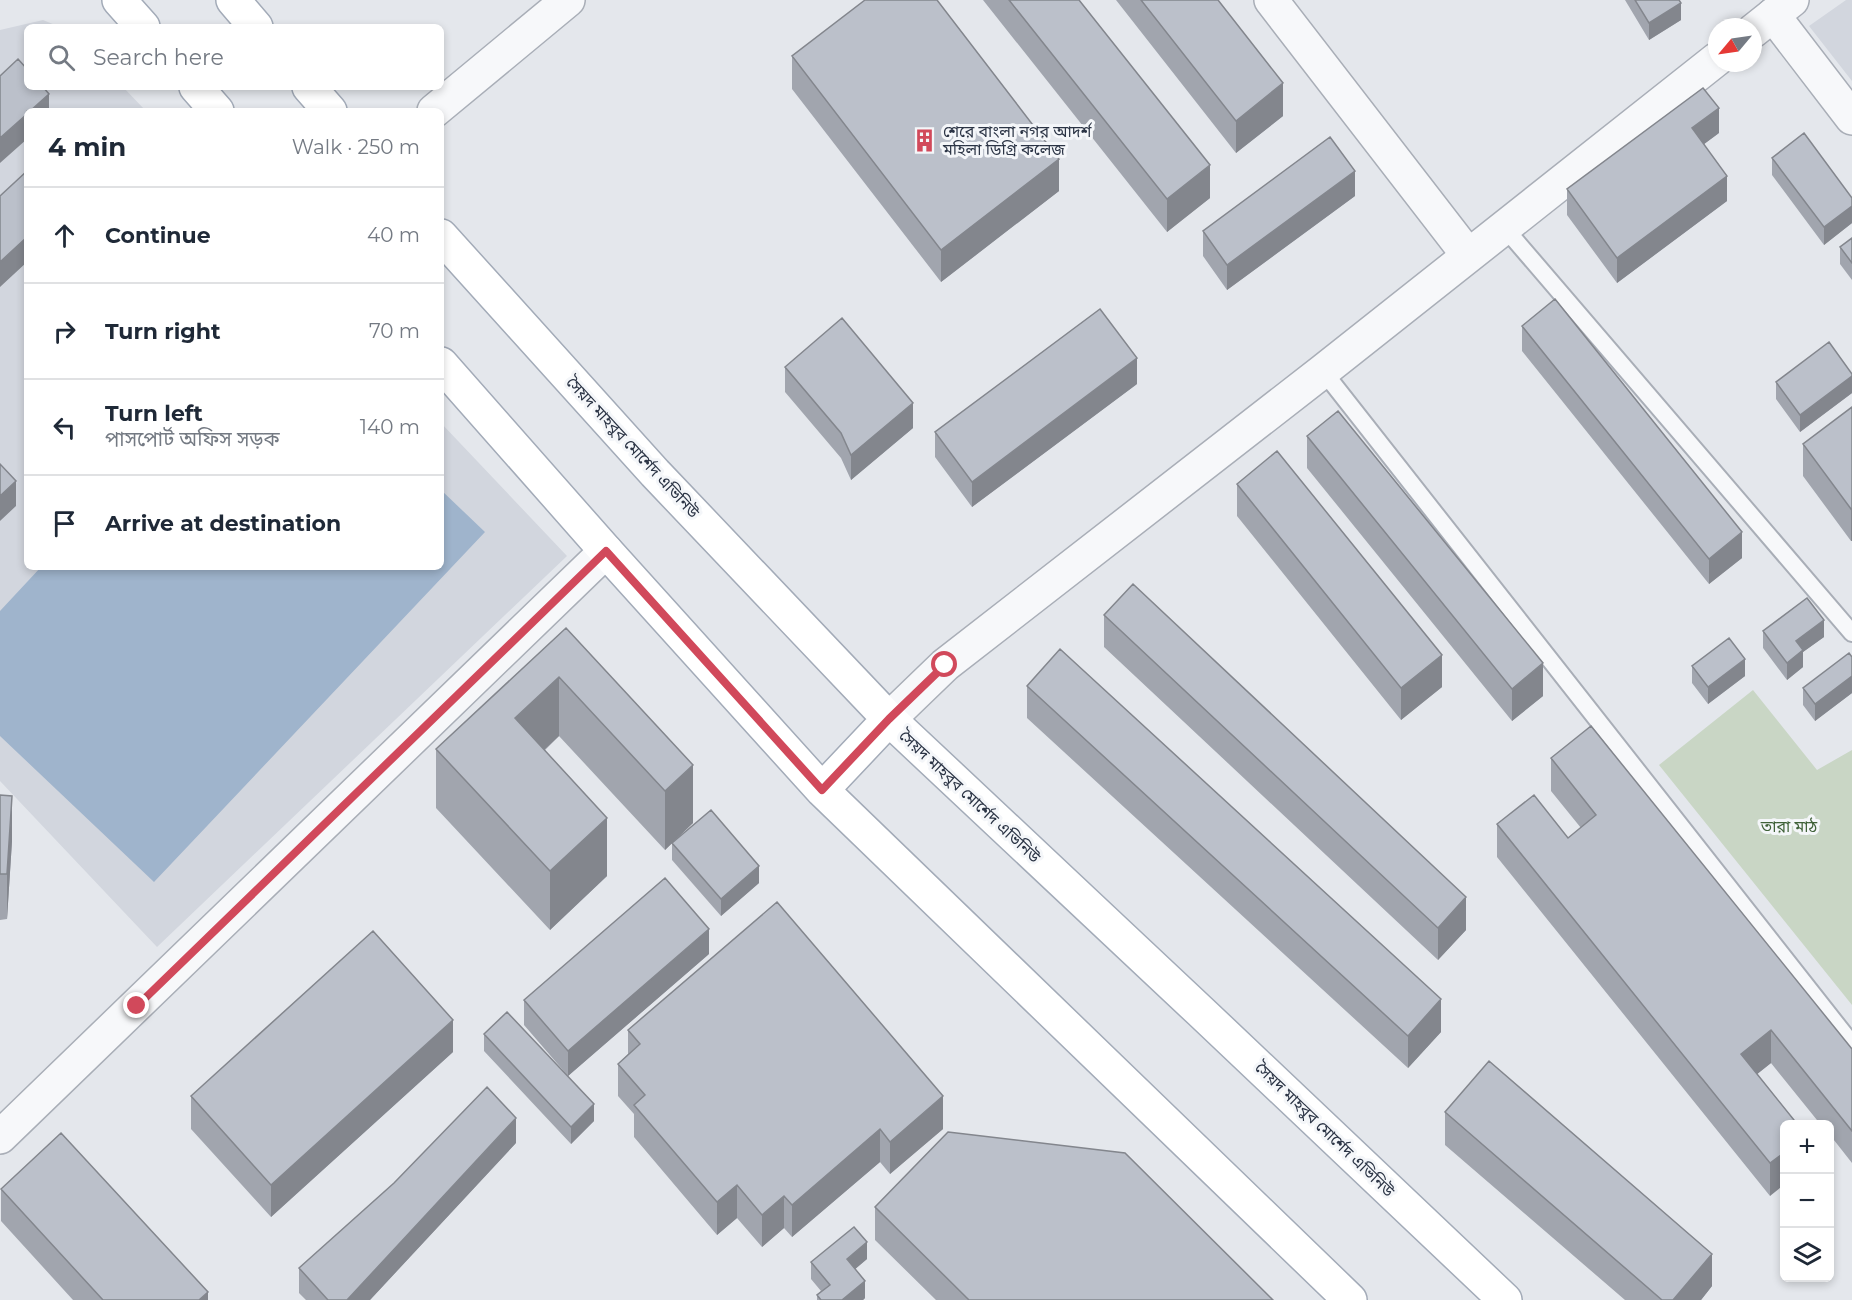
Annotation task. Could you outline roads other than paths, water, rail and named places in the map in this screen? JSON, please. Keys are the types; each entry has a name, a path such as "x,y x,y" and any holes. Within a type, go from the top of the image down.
{"main road":[{"path":"119,0 140,24"},
{"path":"233,0 253,24"},
{"path":"199,90 214,108"},
{"path":"312,90 327,108"},
{"name":"সৈয়দ মাহবুব মোর্শেদ এভিনিউ","path":"444,239 656,473 889,719 1505,1300"},
{"path":"444,367 822,790 1350,1300"},
{"path":"822,790 889,719"}],"street":[{"path":"438,108 568,0"},
{"path":"1270,0 1468,255"},
{"path":"1773,15 1852,118"},
{"path":"889,719 945,665 1323,371 1503,226 1708,66"},
{"path":"0,1137 606,551"}],"lane":[{"path":"1503,226 1852,633"},
{"path":"1323,371 1852,1044"}],"water":[{"path":"444,493 485,532 154,882 0,736 0,611 38,570 444,570"}],"place":[{"name":"শেরে বাংলা নগর আদর্শ মহিলা ডিগ্রি কলেজ","path":"925,140"}],"park label":[{"name":"তারা মাঠ","path":"1789,826"}]}
